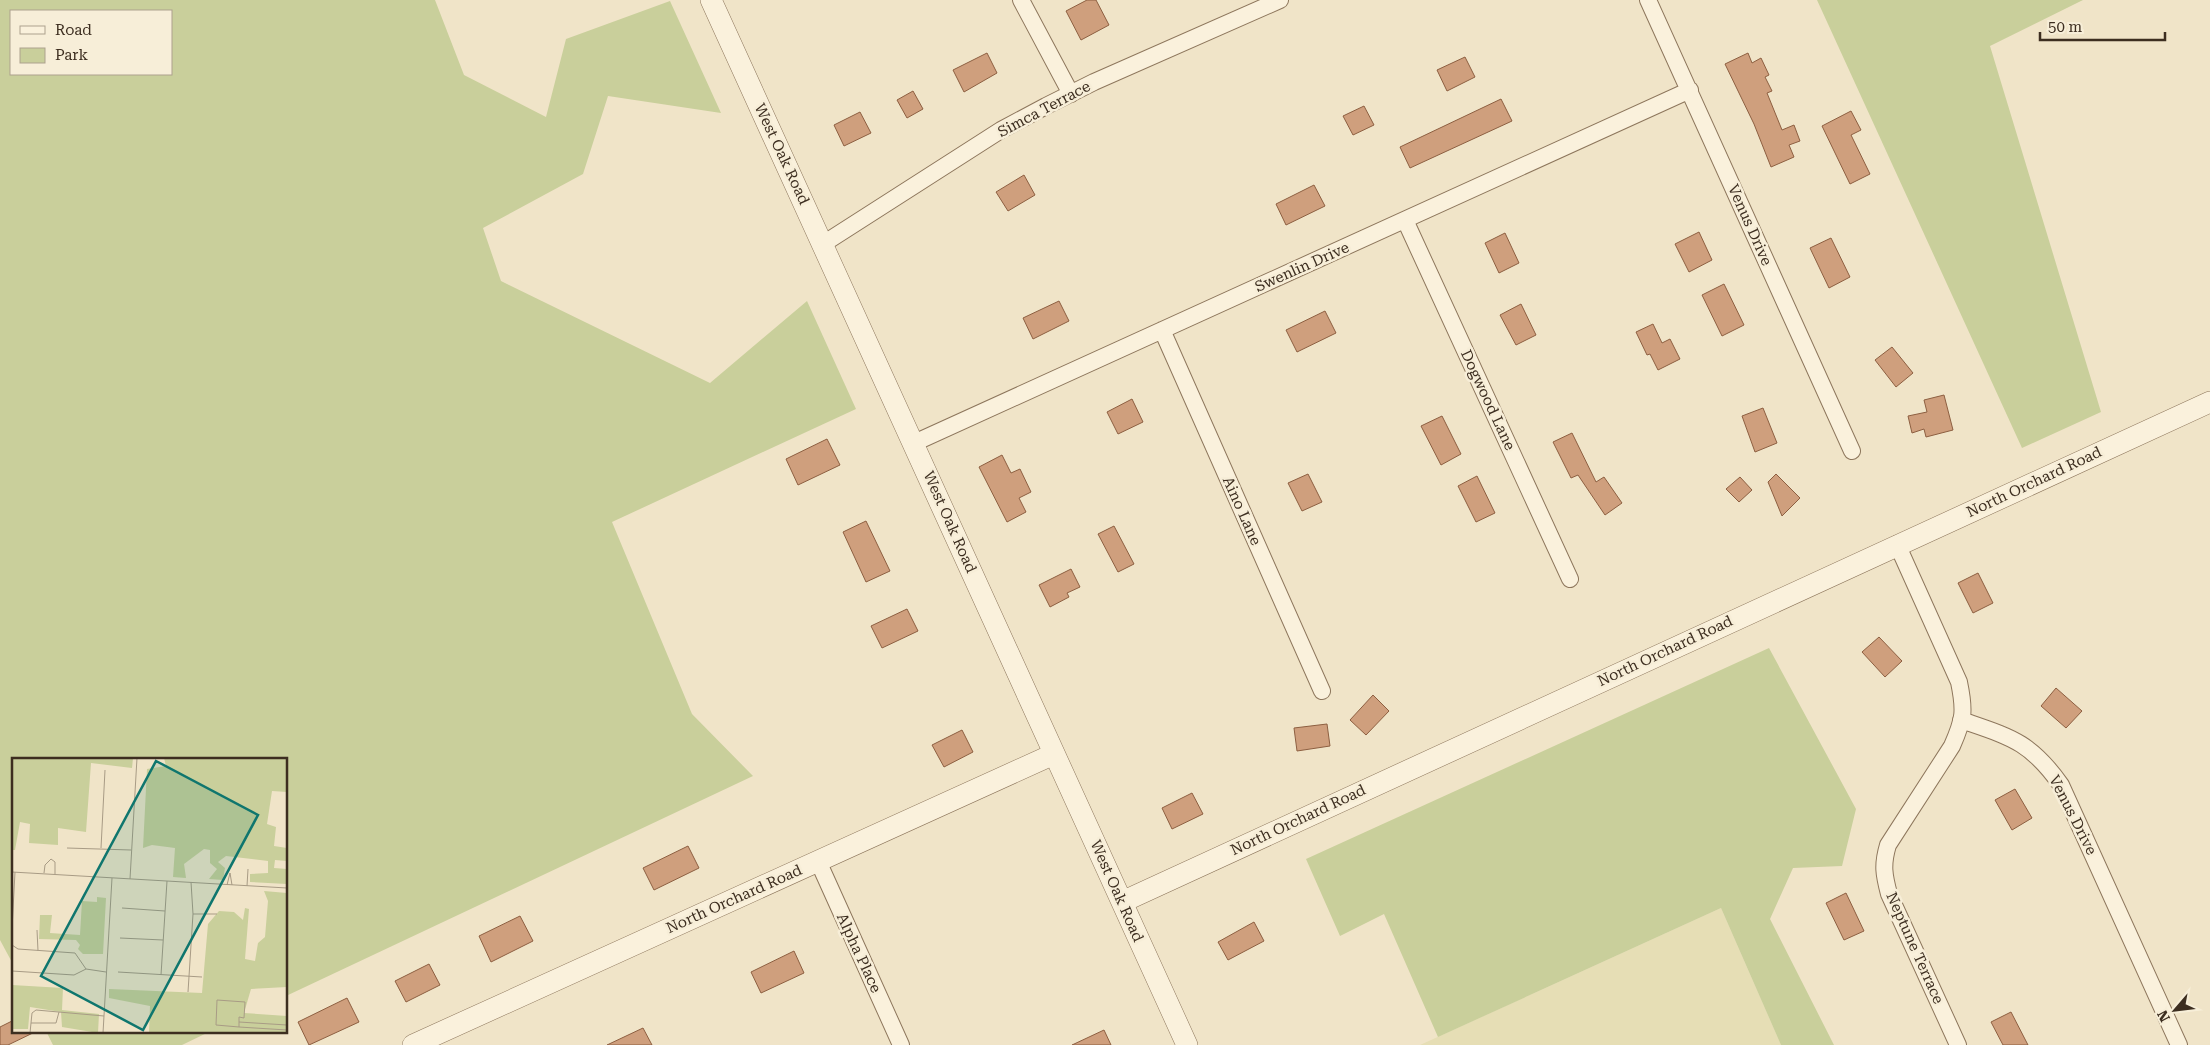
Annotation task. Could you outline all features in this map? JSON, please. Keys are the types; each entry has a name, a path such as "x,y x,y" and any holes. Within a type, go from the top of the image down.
{"street":[{"name":"West Oak Road","path":"711,0 914,442 1187,1045"},
{"path":"1021,0 1070,94"},
{"name":"Simca Terrace","path":"823,244 1001,130 1070,94 1280,0"},
{"name":"Venus Drive","path":"1648,0 1852,451"},
{"name":"Swenlin Drive","path":"914,442 1690,90"},
{"name":"Dogwood Lane","path":"1405,220 1570,580"},
{"name":"Aino Lane","path":"1162,330 1322,691"},
{"name":"North Orchard Road","path":"1122,902 2210,402"},
{"path":"1898,544 1959,682 1964,706 1961,720"},
{"name":"Venus Drive","path":"1961,720 2011,738 2030,750 2047,766 2061,786 2179,1045"},
{"name":"Neptune Terrace","path":"1958,1045 1889,894 1883,862 1888,845 1952,746 1961,720"},
{"name":"North Orchard Road","path":"413,1045 1054,754"},
{"name":"Alpha Place","path":"818,861 901,1045"}],"shaded area":[{"path":"1721,908 1781,1045 1420,1045"}],"green space":[{"path":"0,0 435,0 464,75 546,117 566,39 670,1 721,113 608,96 583,174 483,228 501,281 710,383 807,301 856,409 612,522 692,714 753,776 288,995 288,758 12,758 12,962 0,940"},
{"path":"1817,0 2083,0 1990,46 2101,412 2022,448"},
{"path":"1769,648 1856,809 1842,866 1793,868 1770,919 1834,1045 1781,1045 1721,908 1438,1037 1384,914 1340,936 1306,859"},
{"path":"46,1032 209,1032 182,1045 53,1045"}],"building":[{"path":"1087,0 1096,0 1109,25 1081,40 1066,11"},
{"path":"987,53 997,73 964,92 953,70"},
{"path":"1748,53 1752,63 1761,58 1769,75 1765,77 1772,91 1767,93 1782,130 1794,125 1800,141 1789,145 1794,157 1771,167 1754,124 1725,64"},
{"path":"1465,57 1475,77 1447,91 1437,70"},
{"path":"913,91 923,109 907,118 897,100"},
{"path":"1501,99 1512,121 1410,168 1400,147"},
{"path":"1364,106 1374,125 1353,135 1343,116"},
{"path":"1851,111 1861,130 1851,135 1870,174 1850,184 1822,126"},
{"path":"860,112 871,133 844,146 834,125"},
{"path":"1024,175 1035,195 1008,211 996,192"},
{"path":"1314,185 1325,206 1286,225 1276,204"},
{"path":"1699,232 1712,260 1689,272 1675,244"},
{"path":"1505,233 1519,263 1499,273 1485,243"},
{"path":"1831,238 1850,277 1829,288 1810,248"},
{"path":"1724,284 1744,325 1722,336 1702,295"},
{"path":"1059,301 1069,321 1033,339 1023,318"},
{"path":"1521,304 1536,335 1516,345 1500,315"},
{"path":"1325,311 1336,333 1297,352 1286,330"},
{"path":"1653,324 1662,343 1670,339 1680,359 1658,370 1650,354 1647,355 1636,332"},
{"path":"1892,347 1913,373 1896,387 1875,360"},
{"path":"1944,395 1953,430 1926,437 1924,429 1912,433 1908,416 1927,412 1924,400"},
{"path":"1132,399 1143,422 1118,434 1107,412"},
{"path":"1763,408 1777,443 1755,452 1742,416"},
{"path":"1442,416 1461,454 1441,465 1421,426"},
{"path":"1572,433 1596,482 1604,477 1622,503 1605,515 1578,475 1571,478 1553,442"},
{"path":"827,439 840,465 798,485 786,459"},
{"path":"1002,455 1011,473 1020,469 1031,492 1019,498 1026,512 1007,522 979,467"},
{"path":"1308,474 1322,502 1302,511 1288,483"},
{"path":"1776,474 1800,498 1782,516 1768,482"},
{"path":"1477,476 1495,513 1476,522 1458,486"},
{"path":"1740,477 1752,490 1739,502 1726,489"},
{"path":"866,521 890,571 866,582 843,532"},
{"path":"1114,526 1134,564 1118,572 1098,534"},
{"path":"1071,569 1080,587 1067,593 1069,597 1050,607 1039,585"},
{"path":"1978,573 1993,603 1973,613 1958,583"},
{"path":"907,609 918,631 882,648 871,626"},
{"path":"1879,637 1902,661 1885,677 1862,652"},
{"path":"2056,688 2082,711 2066,728 2041,706"},
{"path":"1373,695 1389,711 1366,735 1350,720"},
{"path":"1327,724 1330,746 1297,751 1294,728"},
{"path":"962,730 973,752 944,767 932,745"},
{"path":"2015,789 2032,818 2012,830 1995,800"},
{"path":"1192,793 1203,814 1172,829 1162,808"},
{"path":"688,846 699,868 654,890 643,868"},
{"path":"1846,893 1864,931 1844,940 1826,903"},
{"path":"520,916 533,941 491,962 479,936"},
{"path":"1254,922 1264,941 1228,960 1218,942"},
{"path":"794,951 804,973 761,993 751,972"},
{"path":"429,964 440,985 406,1002 395,981"},
{"path":"347,998 359,1022 309,1045 298,1022"},
{"path":"2011,1012 2028,1045 2003,1045 1991,1022"},
{"path":"12,1021 12,1032 35,1032 8,1045 0,1045 0,1027"},
{"path":"643,1028 652,1045 607,1045"},
{"path":"1104,1030 1111,1045 1072,1045"}]}
